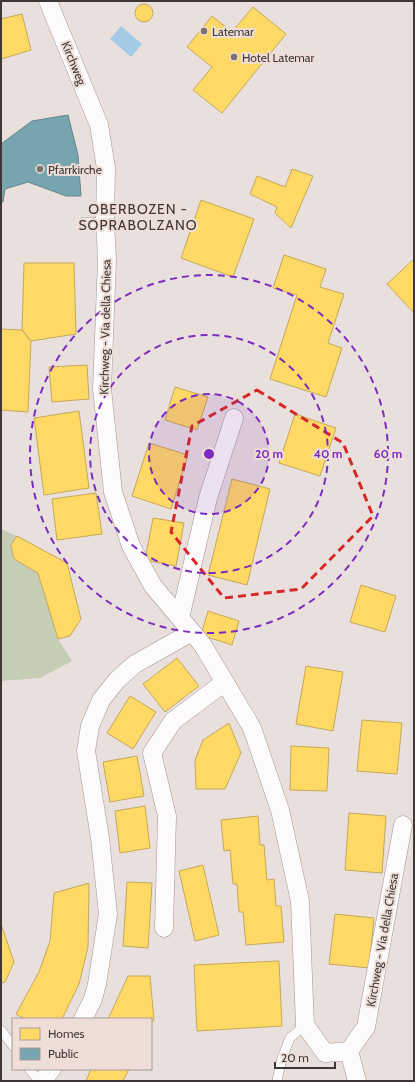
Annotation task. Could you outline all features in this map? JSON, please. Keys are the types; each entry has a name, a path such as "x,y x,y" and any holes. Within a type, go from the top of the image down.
{"street":[{"name":"Kirchweg","path":"48,1 99,125"},
{"name":"Kirchweg - Via della Chiesa","path":"99,125 106,168 106,259 102,389 113,492 131,546 153,586 202,644 252,728 280,810 300,901 305,1025"},
{"path":"180,618 208,498 234,418"},
{"path":"84,1018 93,999 97,984 108,914 100,838 86,751 90,726 101,700 117,680 135,664 192,632"},
{"path":"164,928 167,816 152,753 173,721 225,682"},
{"name":"Kirchweg - Via della Chiesa","path":"349,1051 366,1027 403,825"},
{"path":"305,1025 325,1052 349,1051 358,1081"},
{"path":"42,1081 51,1070"}],"lane":[{"path":"84,222 105,223"},
{"path":"277,1081 282,1058 290,1038 305,1025"},
{"path":"1,1030 12,1045"},
{"path":"30,1070 39,1081"}],"highlighted area":[{"path":"257,390 343,443 373,516 301,589 224,598 171,532 192,426"}],"green space":[{"path":"1,529 17,536 11,545 14,559 38,573 58,639 72,661 40,678 1,681"}],"water":[{"path":"121,26 142,44 131,57 110,39"}],"building: Homes":[{"path":"144,4 150,7 153,13 150,19 144,22 138,19 135,13 138,7"},
{"name":"Hotel Latemar","path":"253,7 286,34 222,113 193,90 212,67 187,47 212,16 232,32"},
{"path":"22,14 31,50 1,59 1,19"},
{"path":"292,169 313,176 291,228 275,213 277,207 250,194 257,176 285,187"},
{"path":"201,200 254,219 233,277 181,258"},
{"path":"284,255 326,269 320,287 344,294 328,343 342,348 326,397 270,379 297,295 273,288"},
{"path":"414,259 414,313 387,284"},
{"path":"24,263 74,263 76,334 31,341 22,330"},
{"path":"1,329 22,330 31,341 28,412 1,410"},
{"path":"87,365 89,399 52,402 49,367"},
{"path":"175,387 208,397 197,430 165,420"},
{"path":"79,411 89,488 44,495 34,418"},
{"path":"295,414 336,428 320,476 279,463"},
{"path":"149,443 188,455 171,509 132,496"},
{"path":"232,479 270,489 247,585 208,575"},
{"path":"96,493 102,534 57,540 52,499"},
{"path":"153,518 184,523 176,566 145,560"},
{"path":"17,536 67,563 81,619 70,636 58,639 38,573 14,559 11,545"},
{"path":"361,585 396,596 385,632 350,622"},
{"path":"208,611 239,621 232,645 201,635"},
{"path":"177,658 199,686 165,712 143,684"},
{"path":"306,666 343,672 333,731 296,724"},
{"path":"130,696 156,712 133,749 107,733"},
{"path":"362,720 402,723 397,774 357,771"},
{"path":"229,723 241,753 225,789 196,789 195,760 203,740"},
{"path":"291,746 329,748 327,791 290,790"},
{"path":"137,756 144,796 110,802 103,762"},
{"path":"145,806 150,848 120,853 115,811"},
{"path":"349,813 386,816 382,873 345,870"},
{"path":"258,816 260,845 264,845 267,880 274,879 276,906 281,906 284,942 246,945 243,912 239,912 237,884 233,884 230,850 224,851 221,820"},
{"path":"203,865 219,935 195,941 179,871"},
{"path":"127,882 152,883 148,948 123,946"},
{"path":"89,883 88,947 79,984 62,1018 23,1018 16,1014 39,972 50,941 54,893"},
{"path":"335,914 374,918 369,968 329,964"},
{"path":"1,924 14,962 5,982 1,983"},
{"path":"279,961 282,1026 197,1031 194,965"},
{"path":"128,976 150,976 154,1020 152,1022 152,1018 108,1018"},
{"path":"91,1070 128,1070 123,1081 86,1081"}],"building: Public":[{"name":"Pfarrkirche","path":"68,115 78,155 81,196 66,196 28,182 5,189 3,202 1,202 1,144 32,121"}],"place":[{"name":"Latemar","path":"204,31"},
{"name":"Hotel Latemar","path":"234,57"},
{"name":"Pfarrkirche","path":"40,169"}],"district":[{"name":"OBERBOZEN - SOPRABOLZANO","path":"138,218"}]}
